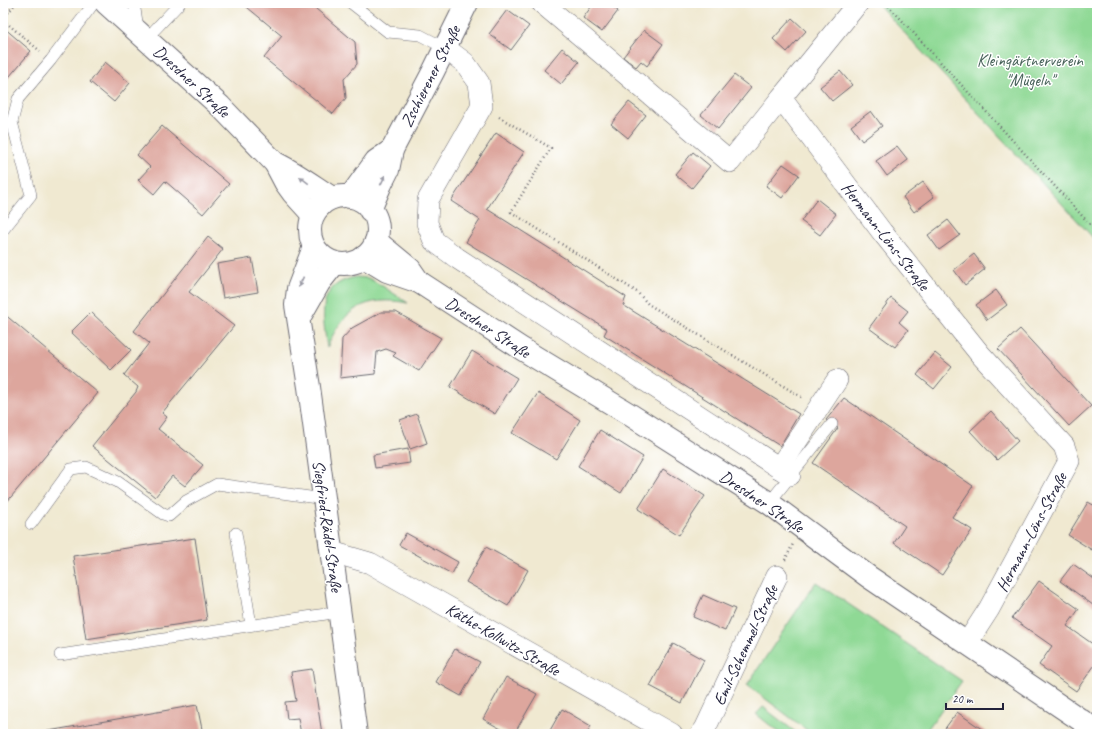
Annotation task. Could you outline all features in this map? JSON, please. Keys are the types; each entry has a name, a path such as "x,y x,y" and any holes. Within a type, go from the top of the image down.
{"street":[{"name":"Dresdner Straße","path":"106,3 220,106 275,163 285,182 293,193 313,215"},
{"name":"Zschierener Straße","path":"370,210 388,170 392,150 467,3"},
{"path":"542,3 730,162 858,3"},
{"path":"445,48 465,63 479,83 482,106 428,200 427,223 434,241 464,263 784,472 819,408 837,380"},
{"name":"Hermann-Löns-Straße","path":"782,98 882,232 980,354 1064,446 1069,461 989,609 967,643"},
{"name":"Zschierener Straße","path":"341,198 376,161 392,150"},
{"name":"Dresdner Straße","path":"275,163 292,171 305,181 341,198"},
{"path":"341,198 359,200 370,210 376,219 377,226 370,249 358,260 346,264 335,263 320,255 314,247 310,236 310,224 313,215 324,202 341,198"},
{"name":"Siegfried-Rädel-Straße","path":"314,247 298,289 296,304 332,552 356,734"},
{"name":"Dresdner Straße","path":"370,249 387,271 419,282 522,349 629,414 769,504 869,577 1097,731"},
{"path":"299,318 319,283 335,263"},
{"name":"Käthe-Kollwitz-Straße","path":"332,552 370,563 672,734"},
{"name":"Emil-Schemmel-Straße","path":"706,732 777,576"}],"lane":[{"path":"3,230 31,195 12,122 18,99 51,60 94,3"},
{"path":"134,3 142,35 180,3"},
{"path":"351,3 388,32 420,35 445,48"},
{"path":"769,504 784,472 832,424"},
{"path":"32,524 71,469 86,467 118,482 163,514 169,516 186,501 217,484 324,499"},
{"path":"236,533 251,625"},
{"path":"60,655 339,612"}],"path":[{"path":"16,3 3,20 51,60"},
{"path":"886,3 1097,232"},
{"path":"482,106 551,148 511,212 636,292 648,304 819,408"},
{"path":"777,576 801,528"}],"green space":[{"name":"Kleingärtnerverein \"Mügeln\"","path":"877,3 1097,3 1097,242"},
{"path":"356,277 368,278 408,303 379,301 368,303 357,308 340,323 327,348 324,314 328,295 334,287 343,281"},
{"path":"816,582 962,681 924,734 812,734 747,685"},
{"path":"763,707 798,734 781,734 756,714"}],"building":[{"path":"242,3 309,3 355,42 357,64 344,79 346,98 333,114 264,58 282,36"},
{"path":"594,3 608,3 618,11 602,32 583,18"},
{"path":"507,10 529,26 511,50 489,34"},
{"path":"792,18 806,31 787,52 773,39"},
{"path":"3,27 31,51 4,83 3,83"},
{"path":"644,30 663,44 647,66 641,61 636,67 623,57"},
{"path":"562,48 579,62 561,84 544,70"},
{"path":"105,62 130,83 114,102 90,82"},
{"path":"840,71 852,85 832,101 820,87"},
{"path":"734,75 751,88 718,129 701,115"},
{"path":"629,102 646,115 628,138 611,124"},
{"path":"871,111 882,126 862,141 851,126"},
{"path":"162,126 229,184 203,214 165,181 154,194 138,180 150,167 137,155"},
{"path":"496,133 524,152 487,209 626,297 623,305 799,414 780,446 604,335 607,329 466,242 480,220 451,201"},
{"path":"897,146 908,160 887,176 876,161"},
{"path":"693,152 710,166 692,188 675,174"},
{"path":"783,164 799,175 782,198 766,186"},
{"path":"923,182 934,197 914,212 903,197"},
{"path":"817,199 836,214 820,235 801,221"},
{"path":"948,220 960,235 939,250 928,235"},
{"path":"208,237 223,249 189,292 234,326 162,413 167,417 158,429 203,465 185,486 172,476 155,497 92,446 136,392 138,387 124,375 149,343 134,331"},
{"path":"974,254 985,269 965,285 954,270"},
{"path":"252,258 258,292 223,298 217,264"},
{"path":"996,290 1007,305 987,320 976,305"},
{"path":"891,298 908,311 899,322 908,330 895,347 869,328"},
{"path":"91,312 131,350 111,370 71,332"},
{"path":"381,312 396,312 441,338 419,371 393,356 396,353 386,349 377,352 375,374 340,378 342,339 352,328"},
{"path":"3,313 98,393 6,503 3,500"},
{"path":"1020,329 1091,406 1069,426 998,349"},
{"path":"472,351 517,378 495,414 450,387"},
{"path":"935,353 952,367 934,389 917,375"},
{"path":"538,393 580,420 556,459 512,433"},
{"path":"844,398 973,486 952,517 972,530 942,575 894,543 905,526 813,463 838,428 826,420"},
{"path":"991,411 1018,441 997,460 970,431"},
{"path":"417,414 427,443 410,449 400,420"},
{"path":"600,430 643,457 621,493 578,466"},
{"path":"408,449 410,463 375,468 373,455"},
{"path":"663,469 705,496 679,535 638,509"},
{"path":"1088,502 1097,507 1097,542 1092,550 1068,535"},
{"path":"406,533 458,562 452,574 399,545"},
{"path":"195,538 207,620 86,639 73,556"},
{"path":"486,547 528,570 508,606 466,582"},
{"path":"1073,564 1097,581 1097,608 1060,581"},
{"path":"1039,581 1079,609 1067,626 1097,647 1097,662 1076,691 1039,665 1052,646 1012,618"},
{"path":"703,595 735,609 725,631 693,617"},
{"path":"673,643 704,660 682,703 650,686"},
{"path":"455,649 480,662 461,696 436,682"},
{"path":"312,669 322,734 301,734 298,718 287,719 285,702 296,701 291,672"},
{"path":"506,677 537,694 514,734 510,734 483,719"},
{"path":"197,705 203,734 37,734 37,733"},
{"path":"562,709 591,726 586,734 548,734"},
{"path":"957,712 989,734 941,734"}]}
